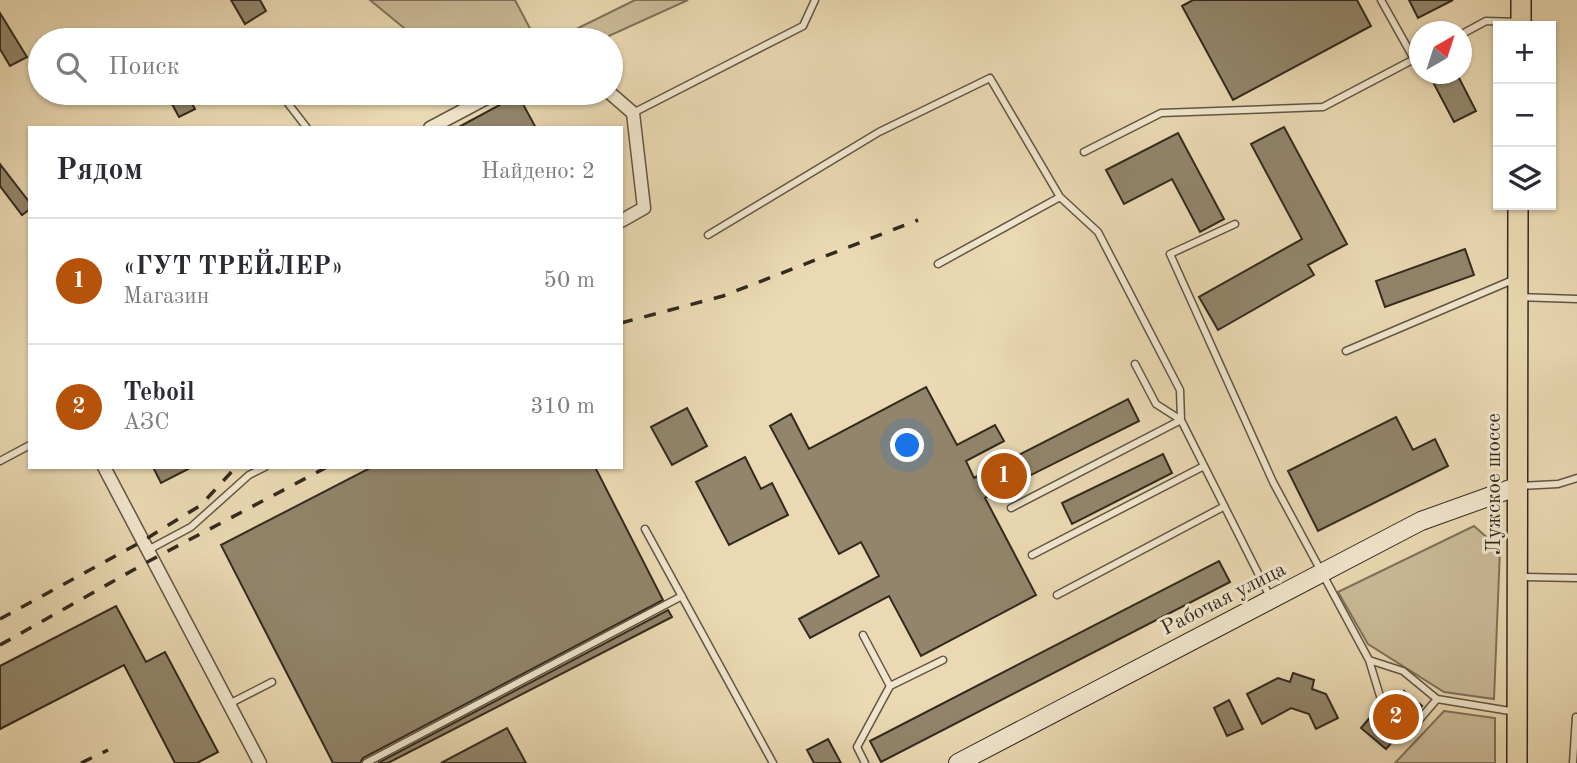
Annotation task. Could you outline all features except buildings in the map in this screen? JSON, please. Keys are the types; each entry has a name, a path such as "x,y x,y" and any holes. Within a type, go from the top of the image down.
{"main road":[{"path":"1521,0 1521,21"},
{"name":"Лужское шоссе","path":"1517,763 1518,210"},
{"name":"Рабочая улица","path":"958,763 978,758 1271,598 1421,522 1516,487"}],"street":[{"path":"623,104 633,113 645,208 623,220"},
{"path":"434,126 473,105"},
{"path":"105,469 260,763"}],"lane":[{"path":"633,113 803,26 815,0"},
{"path":"1381,0 1409,45"},
{"path":"1472,28 1486,21 1493,22"},
{"path":"1084,152 1161,113 1323,107 1409,62"},
{"path":"708,235 879,132 990,78 1060,197 1098,232 1180,390 1181,421 1271,598"},
{"path":"289,105 305,126"},
{"path":"938,264 1060,197"},
{"path":"1235,224 1170,254 1273,482 1369,660 1380,696 1414,726 1437,699"},
{"path":"1346,351 1517,288 1577,299"},
{"path":"1135,363 1156,404 1181,421"},
{"path":"1011,508 1181,421"},
{"path":"0,461 28,446"},
{"path":"1032,555 1204,466"},
{"path":"146,551 191,527 249,475 261,469"},
{"path":"1516,487 1558,484 1577,478"},
{"path":"1057,594 1223,507"},
{"path":"645,529 774,763"},
{"path":"1516,577 1577,578"},
{"path":"366,763 682,596"},
{"path":"863,635 890,686"},
{"path":"865,763 857,747 890,686 943,660"},
{"path":"1369,660 1403,671 1437,699 1517,712"},
{"path":"229,704 272,682"},
{"path":"1573,763 1576,717"}],"shaded area":[{"path":"370,0 515,0 530,28 404,28"},
{"path":"635,0 688,0 623,30 578,28"},
{"path":"1474,526 1500,549 1494,699 1444,692 1368,644 1338,592"},
{"path":"1444,711 1495,718 1495,763 1395,763"}],"railway":[{"path":"623,322 723,296 918,220"},
{"path":"0,619 141,542 201,505 234,469"},
{"path":"0,645 151,560 323,469"},
{"path":"81,763 108,750"}],"place":[{"name":"«ГУТ ТРЕЙЛЕР»","path":"1004,476"},
{"name":"Teboil","path":"1396,717"}]}
